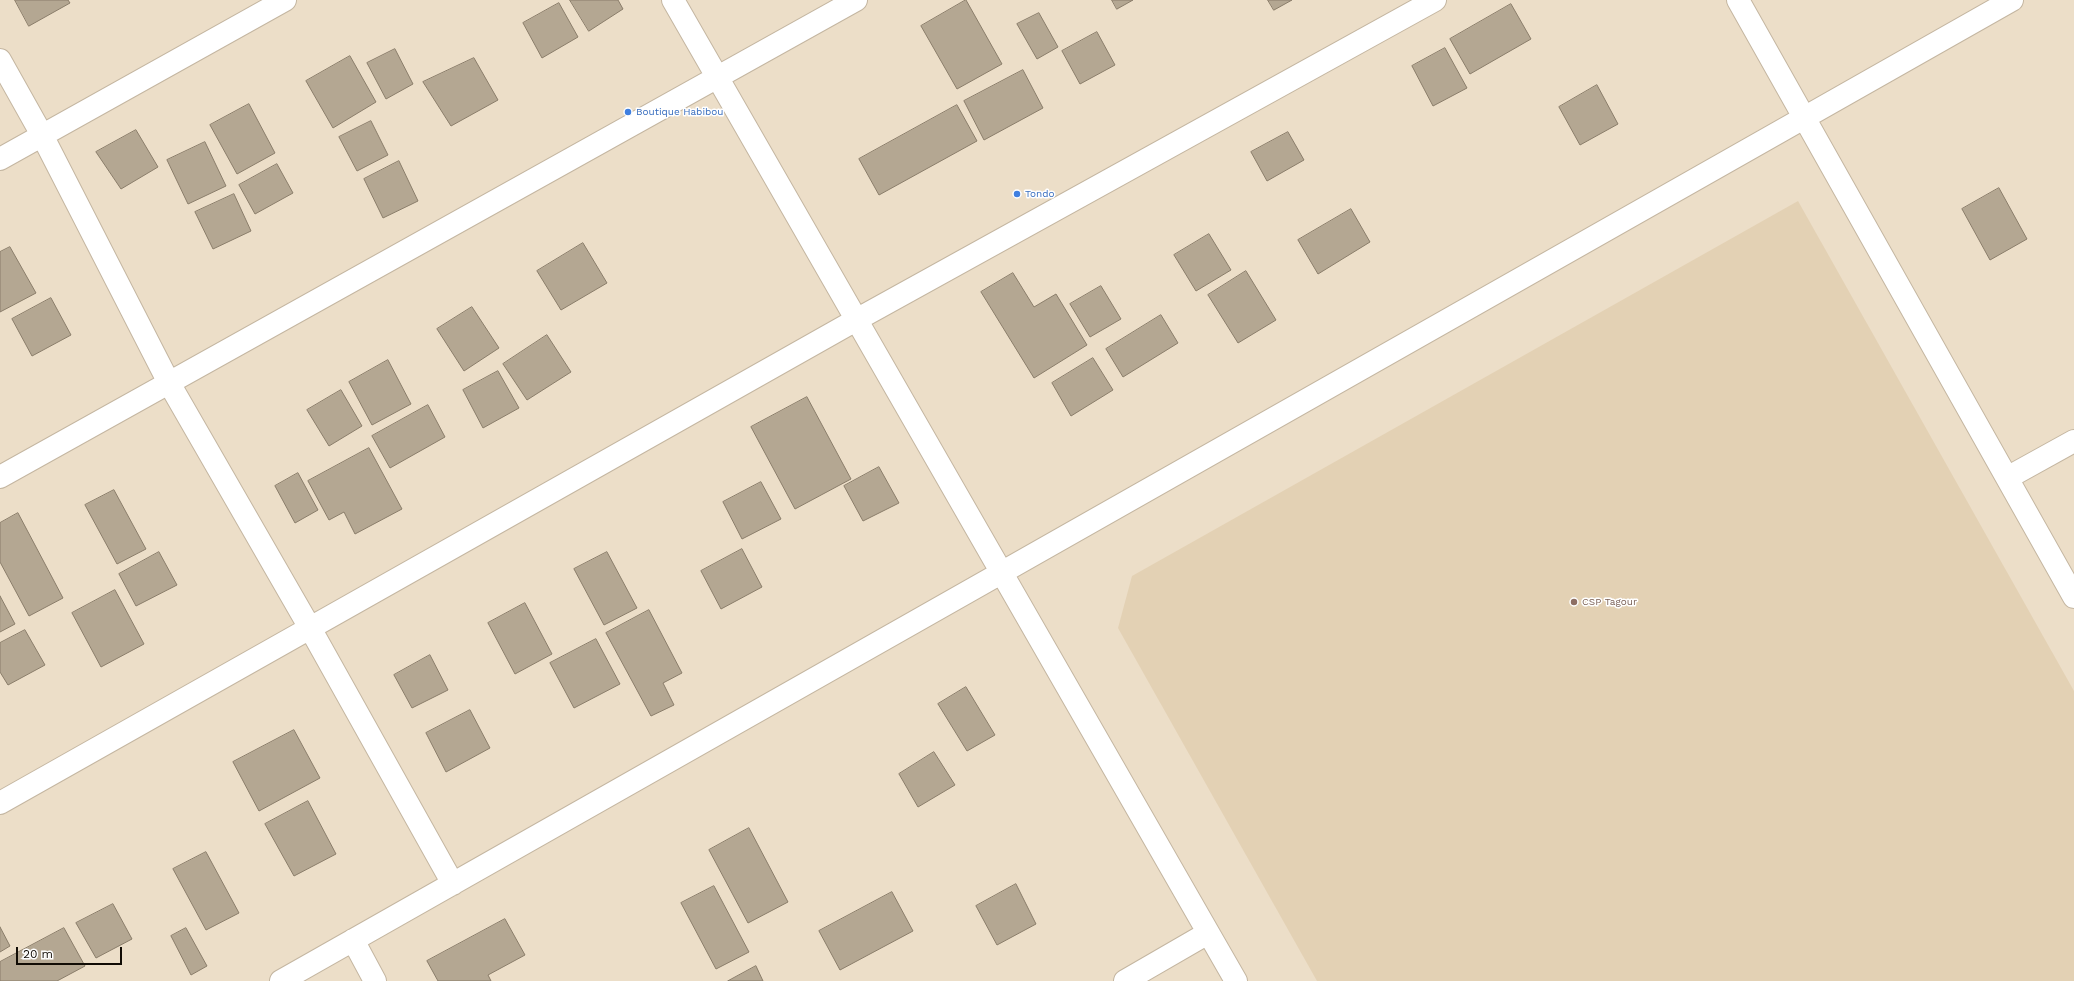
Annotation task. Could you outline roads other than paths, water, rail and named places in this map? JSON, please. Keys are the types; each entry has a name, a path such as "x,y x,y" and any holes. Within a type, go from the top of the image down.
{"street":[{"path":"0,159 285,0"},
{"path":"673,0 1236,981"},
{"path":"0,477 856,0"},
{"path":"0,803 856,320 1435,0"},
{"path":"1738,0 2074,597"},
{"path":"281,981 2012,0"},
{"path":"0,60 42,135 169,383 310,628 453,884"},
{"path":"2007,478 2074,441"},
{"path":"1125,981 1208,933"},
{"path":"353,940 375,981"}],"place":[{"name":"Boutique Habibou","path":"628,112"},
{"name":"Tondo","path":"1017,194"},
{"name":"CSP Tagour","path":"1574,602"}]}
